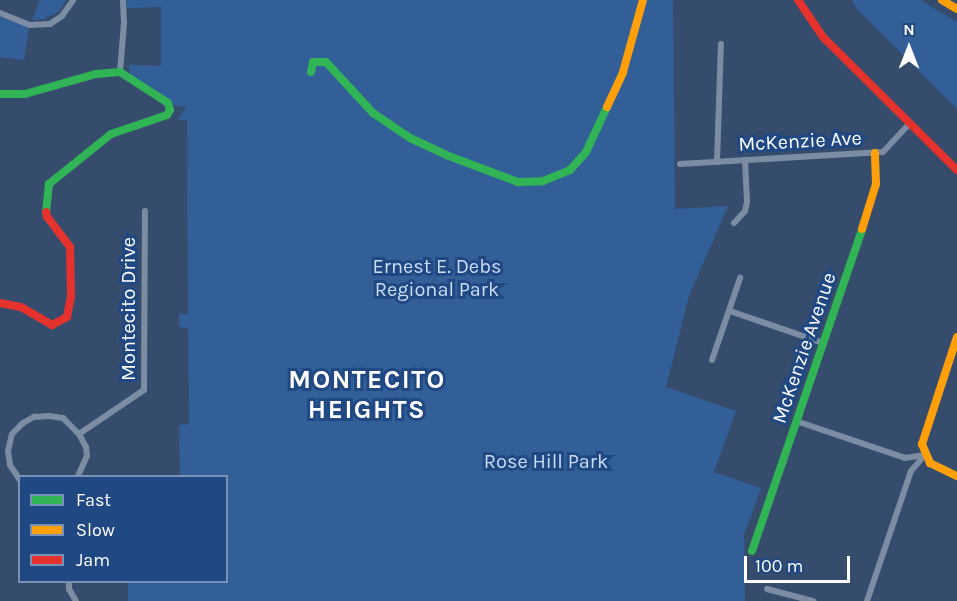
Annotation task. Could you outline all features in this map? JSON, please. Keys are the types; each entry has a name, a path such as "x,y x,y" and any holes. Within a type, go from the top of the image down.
{"street":[{"path":"0,13 30,25 50,24 62,16 73,0"},
{"path":"120,72 124,22 123,0"},
{"path":"311,72 314,62 322,60 326,62 373,113 410,138 446,155 518,182 543,181 570,170 586,153 623,72 643,0"},
{"path":"798,0 823,37 957,170"},
{"path":"942,0 957,9"},
{"path":"717,162 721,44"},
{"path":"0,94 25,94 96,74 120,72 157,94 168,103 170,110 167,115 140,122 111,134 49,184 45,205 47,217 70,247 71,297 67,317 52,325 21,307 0,303"},
{"name":"McKenzie Ave","path":"680,164 883,153 909,124"},
{"name":"McKenzie Avenue","path":"752,551 874,194 875,153"},
{"path":"734,223 745,212 747,202 745,160"},
{"name":"Montecito Drive","path":"79,434 144,390 145,211"},
{"path":"712,360 740,278"},
{"path":"729,311 823,343"},
{"path":"957,337 924,434 925,455 939,469 957,476"},
{"path":"18,477 10,465 8,452 12,434 23,423 34,417 49,416 63,418 71,423 86,447 87,456 79,475"},
{"path":"796,421 905,458 925,455"},
{"path":"867,601 911,471 925,455"},
{"path":"69,583 69,589 76,601"},
{"path":"767,589 813,601"}],"green space":[{"path":"40,0 67,0 58,12 43,19 32,20"},
{"name":"Ernest E. Debs Regional Park","path":"126,0 673,0 675,209 728,206 689,296 666,387 736,411 714,472 761,488 744,535 745,601 128,601 128,583 228,583 228,475 180,475 179,425 189,424 188,328 179,327 179,314 188,314 187,120 178,120 186,107 173,105 130,74 129,65 161,66 161,7 127,8"},
{"path":"852,0 920,0 957,22 957,109 856,8"},
{"path":"0,17 29,26 24,60 0,57"}],"traffic: fast":[{"path":"311,72 313,62 326,62 373,113 410,138 446,155 518,182 543,181 570,170 586,152 607,107"},
{"path":"0,94 25,94 96,74 120,72 168,103 170,110 167,115 111,134 49,184 46,212"},
{"path":"752,551 862,229"}],"traffic: slow":[{"path":"607,107 623,72 643,0"},
{"path":"942,0 957,9"},
{"path":"862,229 876,184 875,153"},
{"path":"957,337 922,444 930,463 957,476"}],"traffic: jam":[{"path":"798,0 823,37 957,170"},
{"path":"0,303 21,307 52,325 67,317 71,297 70,247 47,217 46,212"}],"district":[{"name":"MONTECITO HEIGHTS","path":"367,395"}],"park label":[{"name":"Rose Hill Park","path":"546,461"}]}
